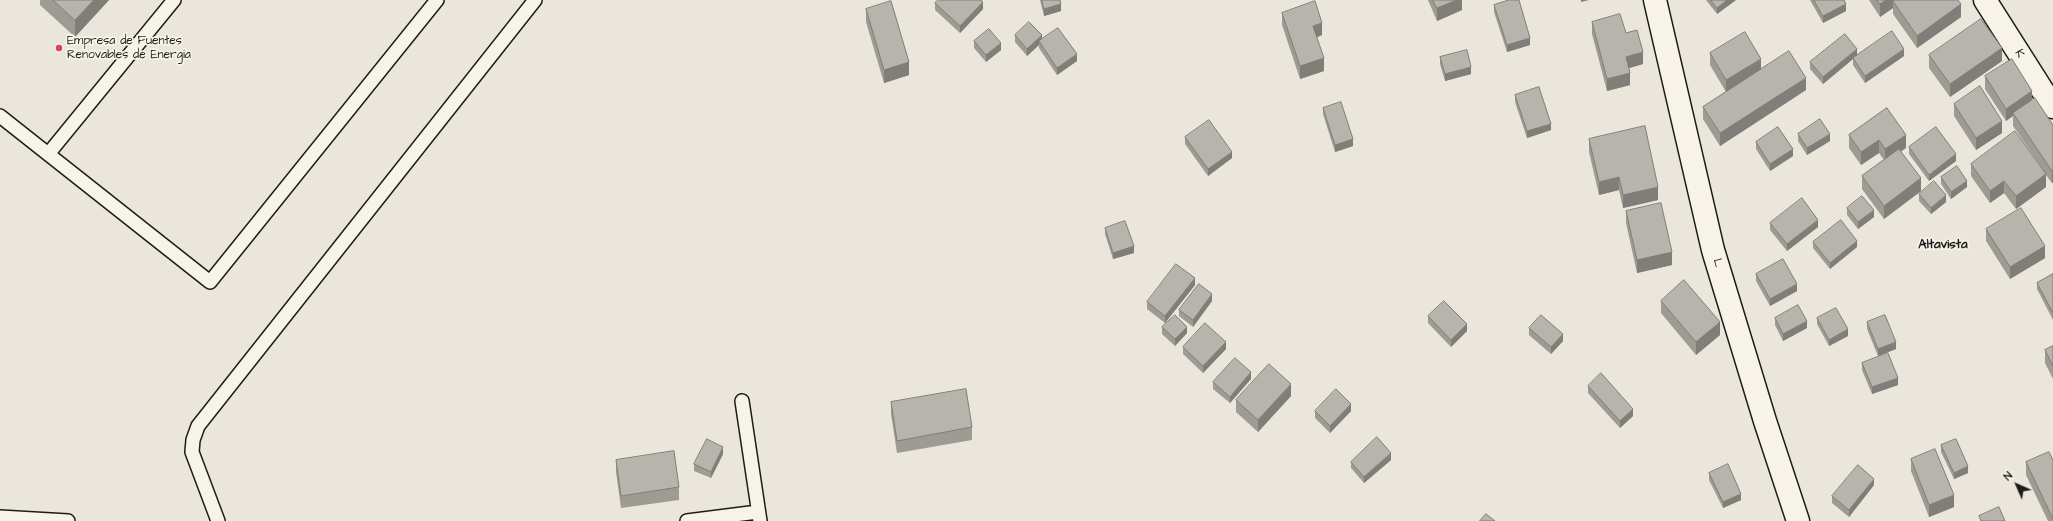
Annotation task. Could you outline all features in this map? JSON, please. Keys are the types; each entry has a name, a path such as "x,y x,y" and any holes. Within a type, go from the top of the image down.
{"street":[{"name":"L","path":"1655,0 1713,250 1765,422 1798,521"},
{"name":"K","path":"1985,0 2053,107"}],"lane":[{"path":"49,153 174,0"},
{"path":"0,116 49,153 210,282 437,0"},
{"path":"218,521 192,452 193,440 198,426 535,0"},
{"path":"687,521 759,516 742,401"},
{"path":"0,517 68,521"}],"building":[{"path":"53,0 94,0 75,20"},
{"path":"938,0 981,0 983,2 960,26 935,3"},
{"path":"1042,0 1060,0 1061,4 1044,9"},
{"path":"1433,0 1457,0 1437,8"},
{"path":"1509,0 1519,0 1530,38 1507,45 1494,5"},
{"path":"1711,0 1727,0 1717,8"},
{"path":"1814,0 1844,0 1846,4 1823,16"},
{"path":"1877,0 1886,0 1880,4"},
{"path":"1958,0 1961,4 1917,36 1893,1"},
{"path":"891,1 909,62 884,70 866,9"},
{"path":"1315,1 1322,23 1313,26 1324,58 1300,66 1282,13"},
{"path":"1620,14 1626,33 1637,30 1643,52 1626,57 1630,73 1607,79 1592,22"},
{"path":"1981,19 2002,48 1950,84 1929,55"},
{"path":"1029,22 1042,35 1027,49 1015,35"},
{"path":"1058,28 1077,54 1057,68 1039,41"},
{"path":"989,29 1001,43 986,55 974,41"},
{"path":"1892,31 1904,49 1865,76 1853,58"},
{"path":"1745,32 1761,59 1726,80 1710,53"},
{"path":"1845,34 1857,49 1823,77 1810,62"},
{"path":"1467,50 1471,67 1445,74 1440,57"},
{"path":"1789,51 1806,78 1720,133 1703,107"},
{"path":"2012,59 2032,91 2006,109 1985,76"},
{"path":"1980,86 2002,121 1976,138 1954,104"},
{"path":"1539,87 1551,124 1527,131 1515,95"},
{"path":"2035,98 2053,125 2052,171 2013,113"},
{"path":"1341,102 1353,139 1335,145 1323,108"},
{"path":"1887,108 1906,135 1885,149 1879,140 1861,152 1849,135"},
{"path":"1820,119 1830,134 1807,148 1798,134"},
{"path":"1209,120 1232,152 1208,169 1185,137"},
{"path":"1645,126 1658,187 1623,195 1619,177 1599,182 1589,139"},
{"path":"1778,127 1793,149 1770,164 1756,142"},
{"path":"1936,127 1956,154 1929,175 1909,147"},
{"path":"2015,131 2046,174 2016,196 2004,181 1990,191 1971,164"},
{"path":"1899,149 1921,178 1884,206 1862,176"},
{"path":"1957,166 1967,181 1951,192 1941,177"},
{"path":"1934,181 1946,195 1931,208 1919,194"},
{"path":"1862,196 1874,210 1858,222 1847,208"},
{"path":"1802,198 1818,220 1787,244 1770,223"},
{"path":"1661,203 1672,252 1637,260 1626,211"},
{"path":"2021,208 2045,246 2010,267 1986,229"},
{"path":"1841,220 1857,241 1830,263 1813,242"},
{"path":"1125,221 1134,246 1113,253 1105,228"},
{"path":"1783,259 1797,284 1770,299 1756,274"},
{"path":"1176,264 1195,278 1165,316 1147,302"},
{"path":"2053,274 2053,313 2037,283"},
{"path":"1684,280 1720,322 1696,342 1661,301"},
{"path":"1199,284 1212,294 1193,320 1179,310"},
{"path":"1444,301 1467,324 1451,340 1428,316"},
{"path":"1798,305 1807,321 1783,334 1775,318"},
{"path":"1836,308 1848,329 1829,340 1817,318"},
{"path":"1175,315 1187,327 1175,339 1162,327"},
{"path":"1541,315 1563,334 1551,347 1529,328"},
{"path":"1885,315 1896,342 1878,349 1867,322"},
{"path":"1205,323 1226,342 1203,366 1183,347"},
{"path":"2053,346 2053,366 2045,350"},
{"path":"1888,353 1898,378 1872,387 1862,363"},
{"path":"1235,358 1251,372 1230,397 1213,382"},
{"path":"1269,364 1291,384 1258,420 1236,400"},
{"path":"1601,373 1633,409 1620,421 1588,386"},
{"path":"966,389 972,427 897,441 891,402"},
{"path":"1336,389 1351,404 1330,426 1315,411"},
{"path":"1377,437 1391,453 1364,477 1351,462"},
{"path":"707,439 723,447 711,472 694,464"},
{"path":"1956,439 1968,466 1954,473 1941,445"},
{"path":"1935,449 1954,495 1929,505 1911,459"},
{"path":"674,451 679,487 621,496 616,460"},
{"path":"2049,452 2053,460 2053,519 2026,462"},
{"path":"1728,464 1741,494 1723,502 1709,473"},
{"path":"1858,465 1874,479 1849,510 1832,496"},
{"path":"1999,507 2005,521 1981,521 1979,516"},
{"path":"1486,514 1495,521 1480,521"}],"place":[{"name":"Empresa de Fuentes Renovables de Energía","path":"59,48"}],"district":[{"name":"Altavista","path":"1943,245"}]}
